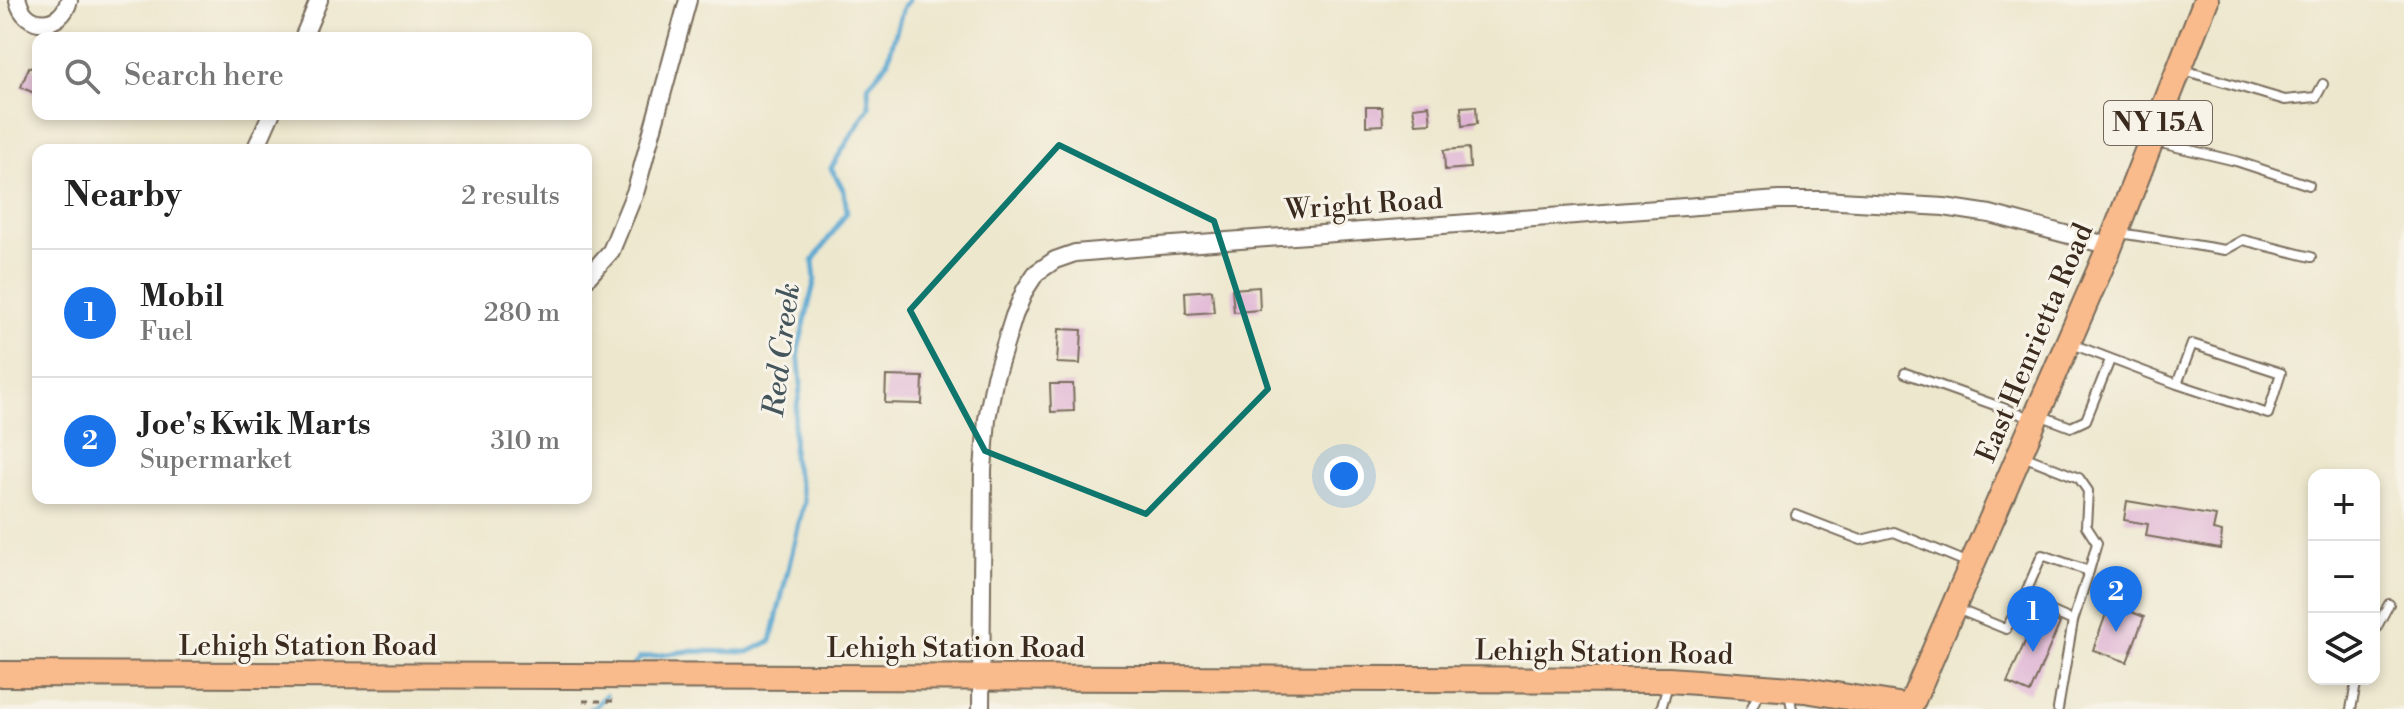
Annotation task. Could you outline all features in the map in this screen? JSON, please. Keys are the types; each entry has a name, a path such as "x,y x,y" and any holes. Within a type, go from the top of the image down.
{"main road":[{"name":"East Henrietta Road","path":"1910,707 2113,239 2206,0"},
{"name":"Lehigh Station Road","path":"0,674 1669,680 1756,698 1910,707"}],"street":[{"path":"18,0 28,18 43,24 59,18 69,0"},
{"path":"306,32 319,0"},
{"path":"592,272 611,251 636,190 688,0"},
{"path":"258,144 268,120"},
{"name":"Wright Road","path":"981,709 983,470 987,419 995,377 1025,290 1036,273 1055,260 1075,253 1779,200 1944,207 2113,239"}],"lane":[{"path":"2179,69 2285,100 2316,97 2323,84"},
{"path":"2151,141 2236,161 2309,185"},
{"path":"2113,239 2225,250 2243,240 2311,257"},
{"path":"2068,343 2177,384 2268,414 2281,373 2192,344 2177,384"},
{"path":"1905,373 2071,427 2086,420 2110,360"},
{"path":"2019,455 2079,478 2088,491 2086,526 2097,543 2073,621 2058,709"},
{"path":"1796,515 1861,540 1894,532 1971,565"},
{"path":"1953,607 2006,629 2042,555 2089,571"},
{"path":"2023,599 2073,621"},
{"path":"2380,621 2389,604"},
{"path":"1661,709 1669,680"},
{"path":"2351,709 2356,685"}],"path":[{"path":"583,701 616,701"}],"highlighted area":[{"path":"1059,145 1214,221 1268,389 1146,514 985,451 910,310"}],"building":[{"path":"29,67 32,68 32,92 21,87"},
{"path":"1429,105 1431,123 1416,124 1413,107"},
{"path":"1476,106 1477,124 1462,126 1461,107"},
{"path":"1366,107 1382,107 1383,125 1366,126"},
{"path":"1469,148 1470,168 1445,170 1444,150"},
{"path":"1259,287 1260,310 1234,312 1232,289"},
{"path":"1212,290 1214,312 1186,314 1185,292"},
{"path":"1059,329 1082,330 1080,364 1057,363"},
{"path":"886,376 923,377 922,404 885,403"},
{"path":"1050,384 1073,384 1074,411 1051,412"},
{"path":"2127,501 2216,516 2213,530 2222,532 2220,549 2146,536 2148,524 2124,520"},
{"path":"2110,603 2144,617 2127,662 2093,650"},
{"path":"2037,614 2060,623 2030,693 2007,683"}],"waterway":[{"name":"Red Creek","path":"635,664 640,658 689,651 748,652 771,641 804,502 793,459 794,423 801,384 798,350 815,279 813,261 847,212 844,191 831,168 869,107 868,85 887,63 903,7 909,0"},
{"name":"Red Creek","path":"589,709 606,695"}],"place":[{"name":"Joe's Kwik Marts","path":"2116,632"},
{"name":"Mobil","path":"2033,652"}]}
